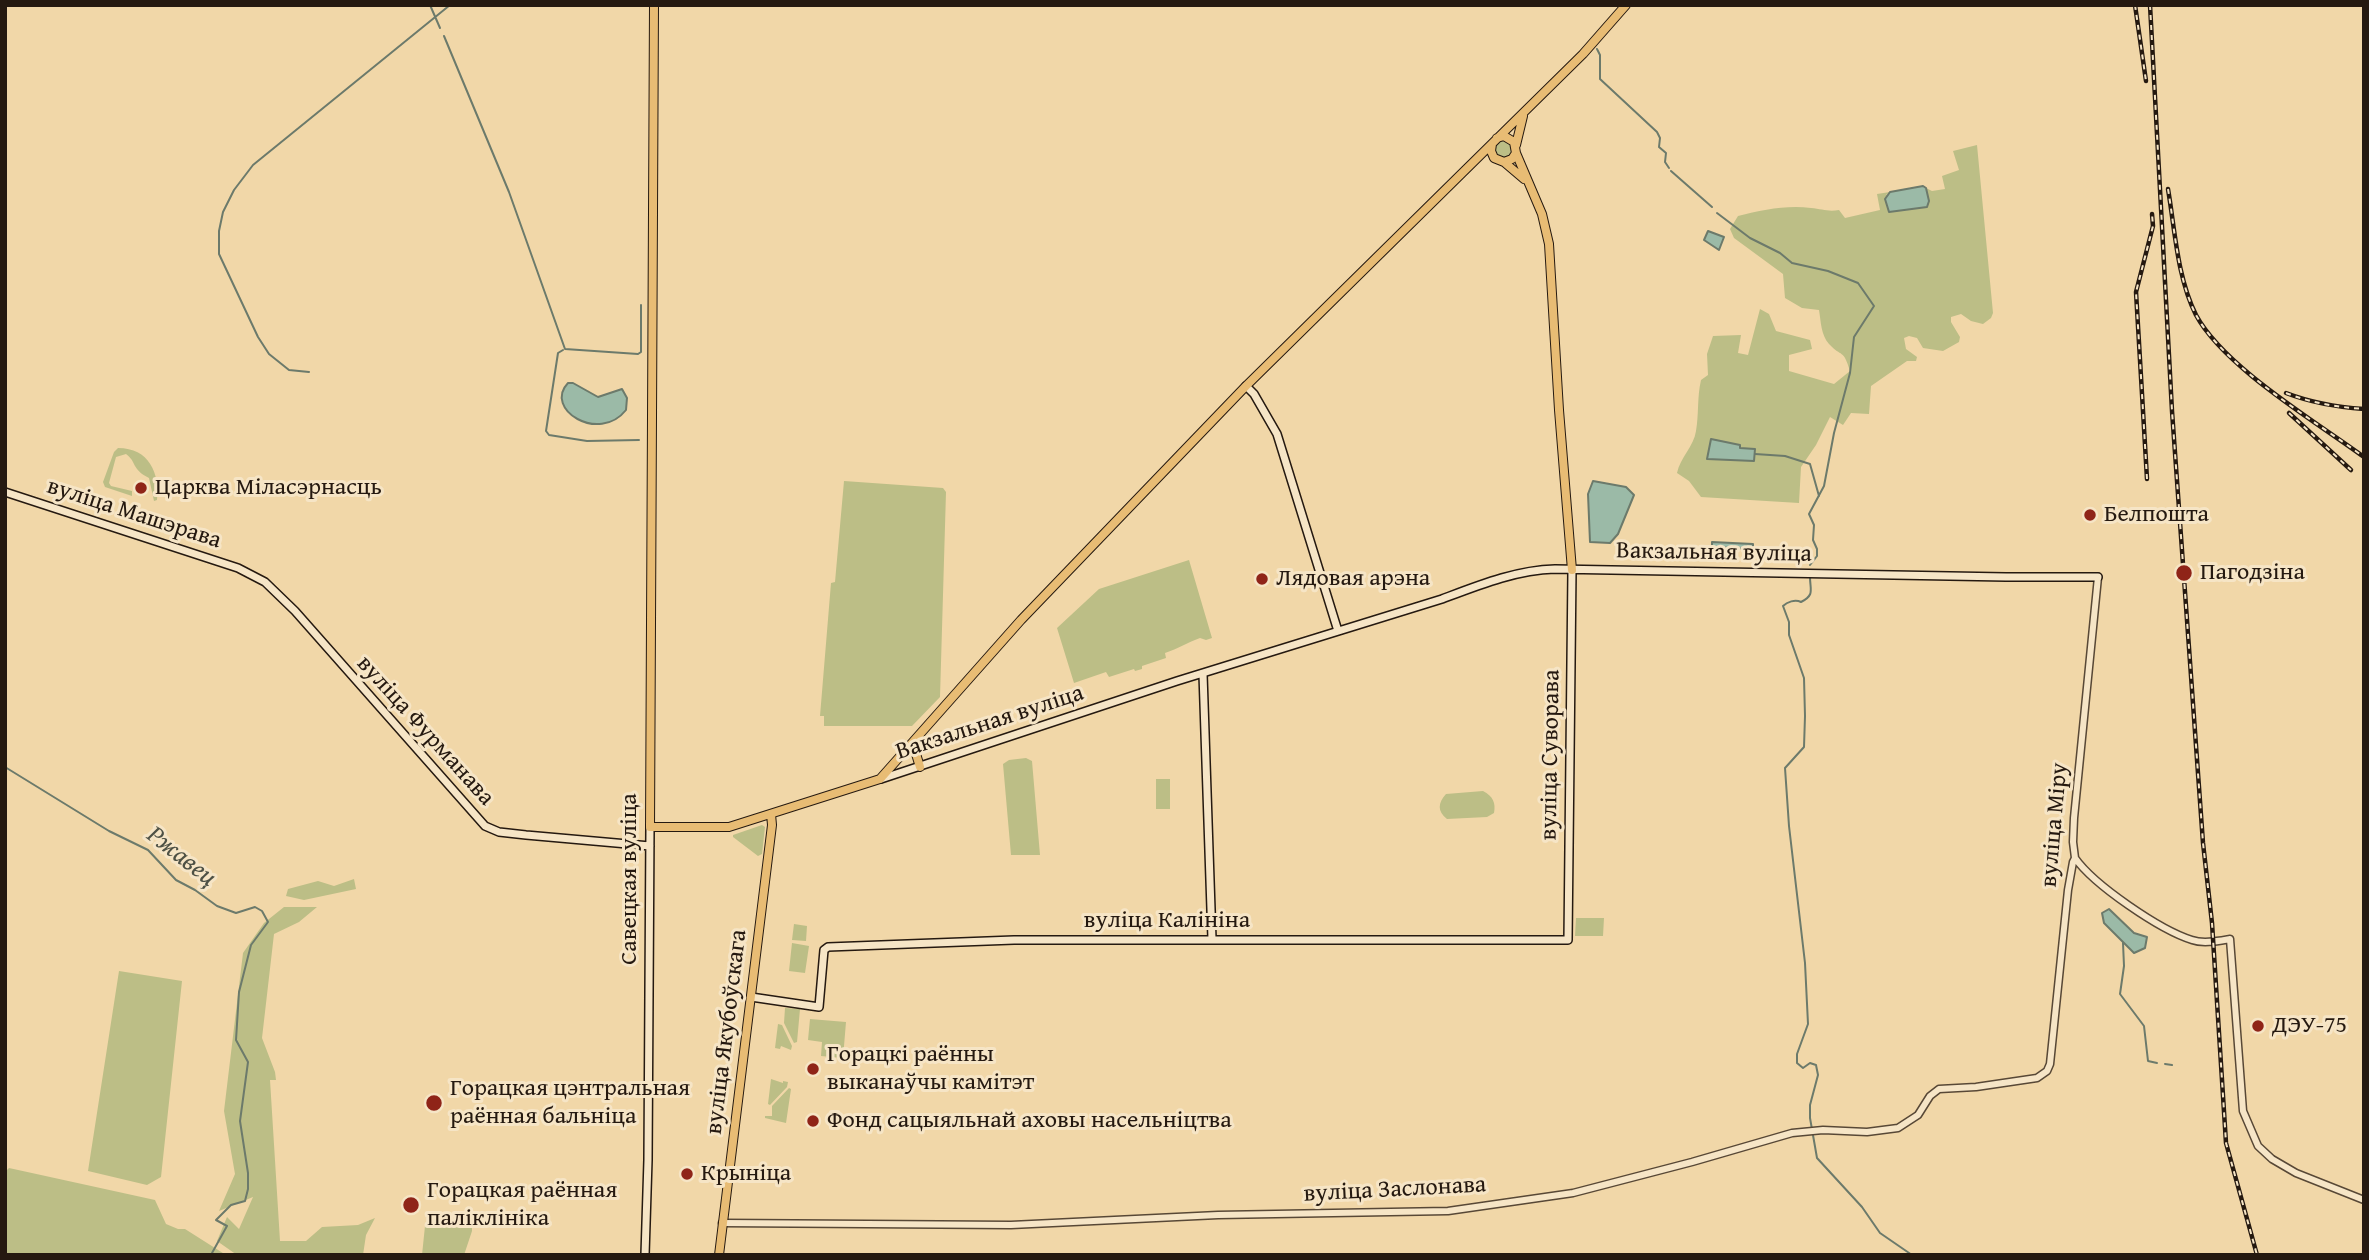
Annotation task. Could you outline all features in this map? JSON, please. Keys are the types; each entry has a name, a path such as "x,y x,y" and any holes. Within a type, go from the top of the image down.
{"main road":[{"name":"Савецкая вуліца","path":"645,1255 648,1160 654,5"},
{"path":"880,779 995,648 1246,386 1583,54 1626,5"},
{"path":"1468,167 1486,161 1511,159 1525,110"},
{"path":"1528,184 1490,151 1495,141 1508,137 1516,149 1542,214 1549,244 1572,570"},
{"path":"1246,386 1254,394 1277,434 1338,631"},
{"name":"вуліца Машэрава","path":"5,492 250,573"},
{"name":"Вакзальная вуліца","path":"650,827 729,827 1505,577 1544,569 2098,577"},
{"name":"вуліца Суворава","path":"1568,940 1572,570"},
{"name":"вуліца Фурманава","path":"250,573 287,602 485,826 499,832 650,846"},
{"path":"1203,674 1212,939"},
{"path":"913,744 920,767"},
{"name":"вуліца Якубоўскага","path":"719,1255 772,825 771,814"},
{"name":"вуліца Калініна","path":"751,997 819,1007 824,950 828,947 967,941 1568,940"}],"street":[{"name":"вуліца Міру","path":"2042,1075 2050,1064 2068,890 2075,858 2074,818 2098,577"},
{"path":"2075,858 2096,881 2177,934 2194,941 2230,939 2243,1111 2258,1146 2272,1159 2304,1176 2364,1200"},
{"name":"вуліца Заслонава","path":"722,1223 1011,1225 1218,1215 1448,1211 1573,1193 1792,1133 1867,1132 1898,1128 1918,1115 1930,1096 1939,1089 1987,1085 2042,1075"}],"green space":[{"path":"1499,140 1507,140 1512,149 1510,156 1499,158 1494,153 1494,145"},
{"path":"1977,145 1993,313 1991,318 1983,324 1971,321 1961,314 1951,317 1960,337 1959,342 1943,351 1923,348 1917,338 1904,338 1906,349 1917,357 1916,361 1907,361 1871,386 1869,414 1851,413 1843,425 1830,417 1801,467 1799,503 1701,497 1689,481 1677,473 1695,436 1701,380 1708,375 1707,354 1713,336 1741,335 1738,353 1748,355 1760,309 1769,314 1776,331 1810,340 1812,349 1789,355 1789,371 1834,384 1850,371 1844,356 1824,337 1819,310 1802,308 1785,298 1783,274 1734,238 1730,229 1738,216 1802,207 1839,210 1845,218 1880,210 1877,194 1890,192 1886,195 1929,201 1926,188 1932,191 1945,189 1942,176 1959,170 1953,151"},
{"path":"118,448 138,452 145,457 157,480 157,500 154,501 149,478 139,472 126,454 116,457 109,483 111,486 132,491 132,496 105,487 103,482"},
{"path":"844,481 943,488 946,492 940,697 912,726 824,726 824,716 820,716 831,583 835,582"},
{"path":"1189,560 1212,638 1200,638 1165,653 1166,658 1142,666 1142,669 1109,677 1106,672 1074,683 1057,628 1099,589"},
{"path":"1026,758 1032,761 1040,855 1011,855 1003,764 1009,760"},
{"path":"1156,779 1170,779 1170,809 1156,809"},
{"path":"1483,791 1493,800 1495,806 1494,813 1487,817 1447,819 1440,810 1441,801 1446,794"},
{"path":"762,825 765,827 762,854 758,856 733,837 733,835"},
{"path":"354,879 356,889 304,900 286,896 288,889 318,881 334,886"},
{"path":"284,907 317,907 299,922 274,934 262,1038 276,1080 270,1080 280,1241 306,1241 322,1227 358,1225 375,1218 366,1235 363,1255 237,1255 217,1241 227,1217 239,1229 253,1197 219,1211 235,1174 224,1111 243,953 264,923"},
{"path":"1576,918 1604,918 1603,936 1575,936"},
{"path":"794,924 807,926 806,941 792,940"},
{"path":"792,943 809,946 805,973 789,971"},
{"path":"119,971 182,981 161,1177 147,1185 88,1171"},
{"path":"785,1008 800,1009 797,1042 794,1043 784,1023"},
{"path":"810,1019 846,1022 843,1058 821,1056 822,1042 808,1040"},
{"path":"778,1024 782,1025 792,1046 791,1050 781,1046 780,1049 775,1048"},
{"path":"771,1079 788,1082 787,1087 770,1105 768,1104"},
{"path":"789,1088 786,1123 765,1118 772,1116 772,1106"},
{"path":"9,1168 155,1200 166,1224 185,1229 226,1255 5,1255 5,1172"},
{"path":"455,1220 472,1220 472,1231 464,1255 422,1255 425,1226 454,1226"}],"shaded area":[{"path":"1923,186 1929,201 1927,207 1889,212 1885,199 1890,192"},
{"path":"1708,231 1724,237 1719,250 1704,240"},
{"path":"568,383 573,383 598,397 622,389 627,398 626,410 615,420 602,424 578,419 568,412 563,403 562,393"},
{"path":"1711,439 1740,445 1740,448 1755,449 1754,461 1707,459"},
{"path":"1593,481 1626,487 1634,495 1618,534 1610,543 1590,542 1588,494"},
{"path":"1712,542 1753,544 1753,549 1712,547"},
{"path":"2109,909 2134,933 2147,937 2145,948 2134,953 2104,923 2102,913"}],"waterway":[{"path":"430,5 440,28"},
{"path":"309,372 289,370 269,354 258,337 219,254 219,231 223,212 234,190 253,165 450,5"},
{"path":"444,36 509,192 565,349 638,354 641,352 641,305"},
{"path":"1597,49 1600,55 1600,79 1657,132 1660,138 1659,147 1666,153 1665,162 1669,168"},
{"path":"1671,171 1712,207"},
{"path":"1717,213 1750,238 1780,253 1792,263 1828,271 1858,283 1874,306 1854,337 1850,373 1834,433 1824,486 1809,514 1814,525 1813,540 1817,549 1817,556 1810,565"},
{"path":"563,350 558,353 546,431 549,435 587,441 639,440"},
{"path":"1755,454 1785,456 1810,464 1819,496"},
{"path":"1810,577 1811,592 1808,597 1801,602 1791,601 1783,606 1789,622 1789,635 1804,678 1804,747 1785,768 1805,963 1808,1024 1797,1054 1797,1063 1803,1068 1810,1063 1816,1065 1818,1075 1810,1105 1810,1118 1817,1158 1862,1207 1880,1233 1912,1255"},
{"name":"Ржавец","path":"5,767 109,831 148,850 176,880 217,906 236,913 255,907 262,911 268,922 251,945 239,992 236,1040 248,1062 240,1121 248,1189 245,1201 231,1205 216,1220 227,1226 212,1253 214,1255"},
{"path":"2123,943 2124,966 2120,994 2144,1026 2148,1061 2157,1063"},
{"path":"2165,1064 2172,1065"}],"railway":[{"path":"2135,5 2146,81"},
{"path":"2150,5 2172,411 2203,843 2212,923 2226,1143 2257,1255"},
{"path":"2168,189 2185,285 2196,315 2209,335 2272,392 2364,457"},
{"path":"2147,479 2136,292 2153,226 2152,214"},
{"path":"2286,393 2324,404 2364,409"},
{"path":"2289,413 2351,470"}],"place":[{"name":"Царква Міласэрнасць","path":"141,488"},
{"name":"Белпошта","path":"2090,515"},
{"name":"Пагодзіна","path":"2184,573"},
{"name":"Лядовая арэна","path":"1262,579"},
{"name":"ДЭУ-75","path":"2258,1026"},
{"name":"Горацкі раённы выканаўчы камітэт","path":"813,1069"},
{"name":"Горацкая цэнтральная раённая бальніца","path":"434,1103"},
{"name":"Фонд сацыяльнай аховы насельніцтва","path":"813,1121"},
{"name":"Крыніца","path":"687,1174"},
{"name":"Горацкая раённая паліклініка","path":"411,1205"}]}
